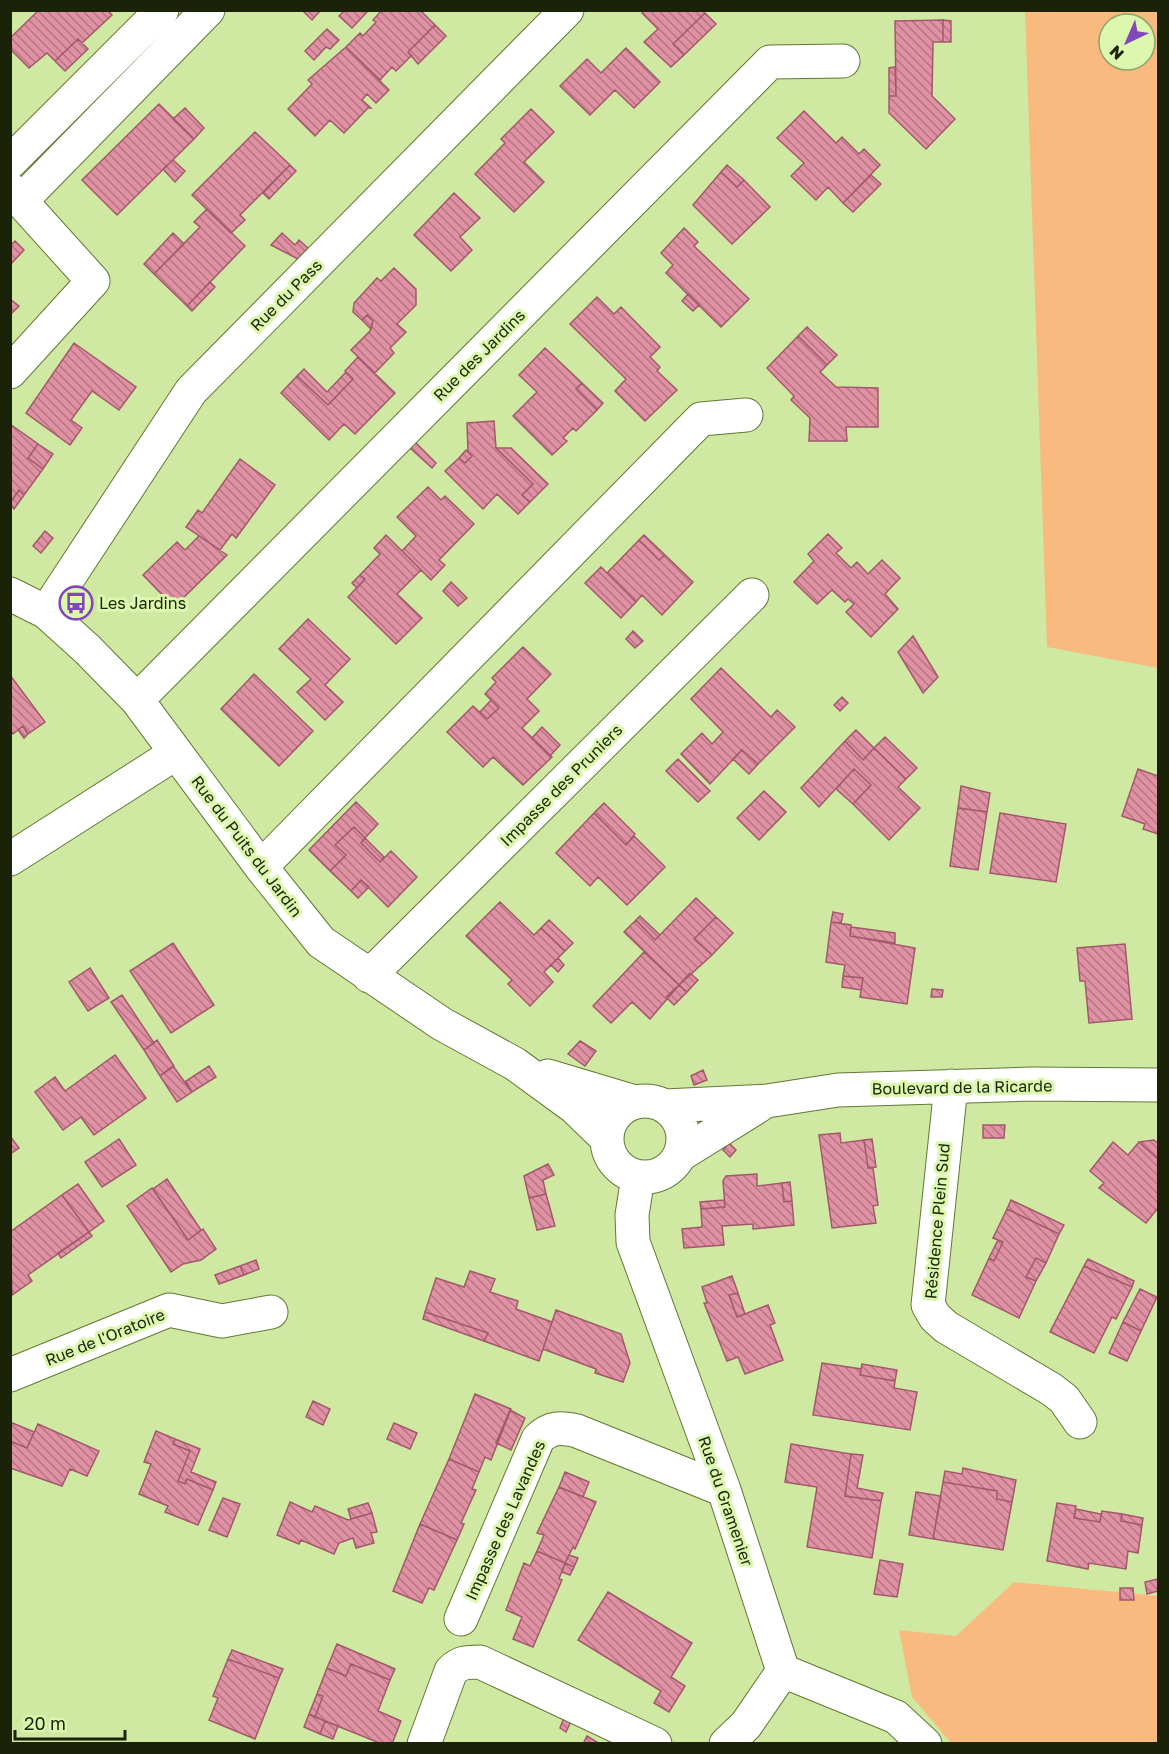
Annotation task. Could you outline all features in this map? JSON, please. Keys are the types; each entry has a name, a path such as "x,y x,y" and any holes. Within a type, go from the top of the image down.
{"street":[{"path":"10,162 162,10"},
{"path":"10,372 93,281 16,195 208,10"},
{"name":"Rue du Pass","path":"46,612 191,391 567,10"},
{"name":"Rue des Jardins","path":"137,700 770,62 843,60"},
{"path":"261,867 701,419 746,415"},
{"name":"Rue du Puits du Jardin","path":"10,594 46,612 87,649 137,700 261,867 321,942 442,1024 515,1064 574,1107 607,1139"},
{"name":"Impasse des Pruniers","path":"369,976 753,595"},
{"path":"10,859 176,753"},
{"name":"Rue du Puits du Jardin","path":"515,1064 585,1089 650,1104"},
{"name":"Boulevard de la Ricarde","path":"650,1104 767,1101 838,1090 951,1086 1158,1085"},
{"name":"Résidence Plein Sud","path":"951,1086 928,1305 934,1317 946,1327 1052,1389 1064,1400 1080,1422"},
{"name":"Boulevard de la Ricarde","path":"680,1155 767,1101"},
{"path":"650,1104 680,1122 684,1142 680,1155 665,1172 652,1177 638,1177 625,1172 612,1158 607,1139 615,1116 650,1104"},
{"name":"Rue du Gramenier","path":"638,1177 632,1215 633,1242 724,1490 783,1671"},
{"name":"Rue de l'Oratoire","path":"10,1375 169,1310 222,1321 271,1312"},
{"name":"Impasse des Lavandes","path":"461,1619 538,1439 546,1431 562,1428 577,1431 724,1490"},
{"path":"424,1743 451,1671 458,1664 468,1662 480,1662 655,1743"},
{"path":"726,1743 746,1725 783,1671 896,1717 925,1743"}],"shaded area":[{"path":"1025,11 1158,11 1158,668 1047,647"},
{"path":"1014,1582 1158,1596 1158,1743 951,1743 912,1697 899,1630 956,1636"}],"building":[{"path":"39,10 107,10 112,15 82,43 78,39 55,61 47,53 29,68 10,49 10,38"},
{"path":"302,10 321,10 312,20"},
{"path":"345,10 368,11 352,28 339,16"},
{"path":"382,10 420,10 435,25 408,52 412,56 396,71 392,67 380,80 346,47 360,33 363,36 376,22 373,20"},
{"path":"645,10 702,10 705,13 673,44 684,55 671,67 644,42 658,29 642,13"},
{"path":"705,13 716,24 684,55 673,44"},
{"path":"943,20 943,42 933,42 932,96 955,119 926,149 889,113 889,96 896,96 895,21"},
{"path":"943,20 951,21 951,42 943,42"},
{"path":"435,25 446,36 418,64 408,52"},
{"path":"327,29 339,40 330,49 326,47 314,60 305,51"},
{"path":"78,39 88,49 65,71 55,61"},
{"path":"346,47 389,90 376,103 367,94 362,100 371,108 368,108 344,133 330,120 315,136 288,109 312,84 308,80"},
{"path":"626,48 660,82 634,108 615,90 590,115 560,86 587,59 601,73"},
{"path":"895,67 896,96 889,96 889,68"},
{"path":"159,104 194,139 117,215 82,180"},
{"path":"185,108 204,128 194,139 173,119"},
{"path":"531,109 554,132 524,162 544,182 514,212 475,174 505,143 501,139"},
{"path":"804,111 836,143 842,137 859,154 864,149 880,165 843,203 828,187 816,200 791,176 804,163 777,138"},
{"path":"255,132 290,165 240,215 245,220 231,233 192,195"},
{"path":"173,160 185,171 175,182 163,169"},
{"path":"290,165 296,171 269,199 263,193"},
{"path":"727,165 744,180 737,187 721,172"},
{"path":"721,172 737,187 744,180 770,207 732,244 693,205"},
{"path":"871,175 881,184 853,212 843,203"},
{"path":"454,193 480,218 460,237 472,250 451,271 414,235"},
{"path":"207,209 245,246 187,306 154,274 200,227 194,222"},
{"path":"684,228 698,242 694,246 749,299 721,327 666,273 673,265 661,253"},
{"path":"173,233 184,244 154,274 144,264"},
{"path":"282,233 295,245 299,240 308,248 298,259 271,245"},
{"path":"15,241 24,250 11,264 10,246"},
{"path":"394,268 416,289 416,305 397,324 406,332 390,348 394,353 375,373 351,350 370,331 373,321 367,315 362,320 353,312 354,303 377,278 381,281"},
{"path":"210,282 215,287 192,311 187,306"},
{"path":"688,294 699,305 693,311 682,301"},
{"path":"597,297 614,314 621,307 660,347 650,357 660,367 657,371 677,390 645,421 615,391 626,379 570,324"},
{"path":"10,299 19,306 10,315"},
{"path":"367,315 373,321 371,329 362,320"},
{"path":"807,327 837,355 827,365 798,336"},
{"path":"798,336 827,365 820,372 836,387 878,388 878,427 846,427 847,441 809,441 810,418 791,400 794,396 767,368"},
{"path":"74,343 136,387 119,410 92,391 71,420 82,428 70,445 26,413"},
{"path":"545,348 582,383 576,389 597,410 576,431 573,428 563,438 567,441 552,455 513,416 537,392 519,375"},
{"path":"358,357 395,393 355,434 344,424 329,440 281,393 297,376 328,405 353,379 345,371"},
{"path":"304,369 327,392 346,372 353,379 328,405 297,376"},
{"path":"582,383 603,403 597,410 576,389"},
{"path":"494,421 496,448 533,484 522,495 530,502 518,514 497,494 483,509 445,471 459,458 465,463 472,456 468,452 467,423"},
{"path":"10,424 38,444 28,458 43,469 24,495 19,490 10,503"},
{"path":"415,442 436,463 432,468 410,448"},
{"path":"38,444 53,454 43,469 28,458"},
{"path":"496,448 511,448 548,484 530,502 522,495 533,484"},
{"path":"466,450 472,456 465,463 459,458"},
{"path":"240,459 275,485 236,538 232,534 220,550 186,527 198,510 202,513"},
{"path":"428,487 441,500 445,496 474,524 439,560 445,565 431,580 402,551 416,536 397,517"},
{"path":"19,490 24,495 14,509 10,503"},
{"path":"45,531 53,538 41,553 33,546"},
{"path":"828,534 842,548 836,553 851,568 857,562 868,574 882,560 900,578 885,594 898,609 871,637 846,612 854,604 848,599 845,602 832,590 817,604 794,582 814,561 808,554"},
{"path":"386,535 421,570 397,594 422,618 396,644 348,597 365,579 360,575 380,554 374,548"},
{"path":"644,535 665,555 659,560 639,540"},
{"path":"199,536 227,555 174,607 143,575 177,542 185,550"},
{"path":"639,540 659,560 665,555 693,582 662,615 642,595 636,602 607,573"},
{"path":"601,567 636,602 621,618 585,583"},
{"path":"360,575 365,579 357,588 352,583"},
{"path":"451,582 467,598 458,606 443,591"},
{"path":"308,619 350,659 325,685 343,702 325,720 297,692 311,679 279,649"},
{"path":"633,631 643,641 635,648 626,639"},
{"path":"913,636 938,677 923,693 898,652"},
{"path":"523,647 551,674 527,699 539,711 522,728 552,757 523,785 493,757 483,767 447,732 473,706 487,719 499,708 485,694 496,682 492,678"},
{"path":"721,668 771,717 777,710 795,727 758,764 742,750 710,784 681,754 702,733 712,744 723,732 691,699"},
{"path":"254,674 313,731 279,766 221,709"},
{"path":"10,675 45,722 28,734 23,726 13,734 10,730"},
{"path":"842,697 848,703 840,711 834,705"},
{"path":"491,700 499,708 487,719 480,712"},
{"path":"23,726 28,734 24,738 18,730"},
{"path":"542,727 560,745 550,756 532,738"},
{"path":"856,730 874,748 863,760 845,741"},
{"path":"885,737 917,768 906,779 874,748"},
{"path":"845,741 863,760 874,748 906,779 898,787 920,808 889,840 853,804 871,785 854,769 819,807 801,788"},
{"path":"742,750 758,764 749,774 733,759"},
{"path":"678,759 710,791 698,802 666,771"},
{"path":"854,769 871,785 853,804 836,789"},
{"path":"1138,769 1158,776 1158,834 1143,829 1145,824 1122,816"},
{"path":"961,786 990,793 987,812 958,808"},
{"path":"764,791 786,812 759,840 737,818"},
{"path":"356,802 378,824 365,838 354,827 335,845 346,855 330,871 309,850"},
{"path":"604,803 635,834 626,845 594,813"},
{"path":"958,808 987,812 978,870 950,866"},
{"path":"594,813 626,845 634,836 665,867 627,905 598,877 590,886 556,853"},
{"path":"1000,813 1066,824 1056,882 990,873"},
{"path":"354,827 365,838 361,843 380,862 391,851 417,877 388,907 361,880 351,891 330,871 346,855 335,845"},
{"path":"365,838 384,857 380,862 361,843"},
{"path":"361,880 369,887 358,898 351,891"},
{"path":"696,898 716,917 694,939 712,955 679,985 624,932 636,920 655,940"},
{"path":"500,902 534,935 541,928 565,951 544,972 553,982 530,1006 508,984 512,980 466,936"},
{"path":"833,912 843,914 841,923 831,922"},
{"path":"640,916 660,935 655,940 636,920"},
{"path":"716,917 733,933 712,955 694,939"},
{"path":"549,920 573,943 565,951 541,928"},
{"path":"831,922 851,925 850,936 915,948 907,1004 860,997 863,978 843,976 845,965 826,962"},
{"path":"851,927 895,933 895,943 850,936"},
{"path":"173,943 214,1005 171,1033 130,971"},
{"path":"1125,944 1132,1019 1089,1023 1085,981 1080,981 1077,948"},
{"path":"644,952 679,985 650,1019 632,1002 611,1023 593,1006"},
{"path":"558,958 564,965 558,972 551,965"},
{"path":"90,968 109,998 88,1011 69,982"},
{"path":"690,973 698,980 687,992 679,985"},
{"path":"843,976 863,978 861,990 842,987"},
{"path":"679,985 687,992 674,1005 666,997"},
{"path":"932,989 943,990 942,997 931,997"},
{"path":"122,995 154,1043 144,1050 111,1002"},
{"path":"157,1040 174,1066 160,1076 144,1050"},
{"path":"580,1041 596,1051 585,1066 568,1054"},
{"path":"115,1055 146,1098 94,1135 81,1117 63,1130 35,1092 55,1077 65,1091"},
{"path":"173,1066 192,1092 177,1102 160,1076"},
{"path":"209,1066 216,1077 192,1092 186,1081"},
{"path":"703,1070 707,1080 694,1085 691,1076"},
{"path":"983,1125 1005,1125 1004,1138 983,1138"},
{"path":"840,1133 841,1143 864,1140 868,1168 873,1168 878,1205 873,1206 876,1223 832,1228 819,1135"},
{"path":"10,1136 19,1148 10,1154"},
{"path":"119,1139 136,1165 102,1187 85,1162"},
{"path":"872,1139 876,1167 868,1168 864,1140"},
{"path":"1154,1140 1158,1143 1158,1159 1139,1142"},
{"path":"1113,1142 1128,1155 1139,1142 1158,1159 1158,1208 1146,1223 1099,1188 1104,1183 1090,1171"},
{"path":"729,1143 736,1150 730,1157 723,1150"},
{"path":"548,1164 554,1175 543,1180 546,1194 529,1198 524,1176"},
{"path":"757,1174 757,1186 782,1183 784,1202 792,1201 794,1225 753,1229 753,1224 722,1226 724,1245 684,1248 682,1229 702,1227 701,1209 725,1207 723,1181 726,1176"},
{"path":"167,1179 201,1230 188,1240 153,1189"},
{"path":"790,1182 792,1201 784,1202 782,1183"},
{"path":"78,1184 104,1221 89,1232 62,1195"},
{"path":"152,1188 188,1240 203,1229 216,1249 201,1260 183,1264 171,1272 127,1206"},
{"path":"546,1194 555,1226 537,1230 529,1198"},
{"path":"62,1195 89,1232 28,1275 32,1281 12,1295 10,1232"},
{"path":"724,1200 725,1207 701,1209 700,1202"},
{"path":"1011,1200 1064,1225 1059,1234 1007,1209"},
{"path":"1007,1209 1059,1234 1046,1263 1036,1258 1026,1277 1036,1281 1019,1318 972,1295 989,1258 994,1261 1003,1242 993,1238"},
{"path":"89,1232 92,1236 61,1258 58,1253"},
{"path":"998,1240 1003,1242 994,1261 989,1258"},
{"path":"1036,1258 1046,1263 1036,1281 1026,1277"},
{"path":"1088,1259 1134,1281 1132,1287 1084,1266"},
{"path":"256,1260 259,1269 244,1275 240,1266"},
{"path":"240,1266 244,1275 219,1284 215,1275"},
{"path":"1084,1266 1132,1287 1116,1319 1112,1317 1094,1353 1050,1332"},
{"path":"470,1271 495,1279 490,1292 518,1301 516,1309 552,1322 539,1361 484,1341 488,1333 425,1312 436,1278 464,1287"},
{"path":"732,1276 738,1293 729,1295 737,1317 768,1305 775,1323 770,1325 783,1360 745,1374 738,1357 727,1361 704,1303 707,1303 702,1287"},
{"path":"1140,1289 1157,1297 1141,1331 1123,1322"},
{"path":"738,1293 745,1314 737,1317 729,1295"},
{"path":"556,1310 621,1334 630,1363 623,1382 595,1373 596,1369 543,1349"},
{"path":"425,1312 488,1333 484,1341 423,1319"},
{"path":"1123,1322 1141,1331 1127,1361 1109,1353"},
{"path":"822,1363 861,1369 860,1375 895,1381 894,1388 917,1392 910,1430 813,1415"},
{"path":"862,1364 897,1370 895,1381 860,1375"},
{"path":"475,1394 511,1409 491,1460 485,1457 479,1472 449,1459"},
{"path":"313,1401 330,1409 323,1425 306,1417"},
{"path":"510,1410 525,1418 511,1450 496,1443"},
{"path":"10,1422 34,1432 27,1448 10,1441"},
{"path":"394,1423 417,1433 410,1449 387,1439"},
{"path":"38,1424 99,1451 87,1476 70,1469 62,1486 10,1468 10,1441 27,1448"},
{"path":"156,1431 175,1439 173,1444 190,1451 178,1481 185,1484 187,1479 213,1490 198,1525 165,1512 168,1506 139,1494 151,1464 144,1462"},
{"path":"175,1439 200,1449 191,1472 216,1482 213,1490 187,1479 185,1484 178,1481 190,1451 173,1444"},
{"path":"791,1444 851,1454 845,1496 881,1501 872,1558 807,1547 817,1487 785,1482"},
{"path":"851,1454 863,1455 857,1488 883,1493 881,1501 845,1496"},
{"path":"449,1459 479,1472 472,1489 476,1490 461,1523 464,1524 457,1540 420,1524"},
{"path":"963,1468 1016,1480 1012,1502 997,1499 997,1491 943,1482 945,1471 962,1474"},
{"path":"565,1472 589,1482 583,1497 559,1487"},
{"path":"943,1482 997,1491 997,1499 1012,1502 1003,1550 933,1539"},
{"path":"559,1487 596,1502 575,1549 573,1547 565,1563 537,1551 544,1535 537,1533"},
{"path":"916,1492 941,1496 933,1539 909,1535"},
{"path":"223,1498 240,1504 227,1537 209,1530"},
{"path":"290,1502 312,1512 315,1506 348,1520 372,1513 377,1532 371,1533 374,1543 356,1548 353,1538 339,1543 334,1554 301,1540 299,1544 277,1535"},
{"path":"368,1503 372,1513 351,1519 348,1509"},
{"path":"1057,1503 1076,1506 1074,1518 1100,1522 1102,1511 1122,1514 1121,1521 1142,1525 1138,1553 1128,1551 1126,1569 1089,1563 1088,1569 1047,1561"},
{"path":"1076,1509 1101,1514 1100,1522 1074,1518"},
{"path":"1122,1514 1143,1518 1142,1525 1121,1521"},
{"path":"420,1524 457,1540 434,1590 429,1588 422,1603 393,1591"},
{"path":"537,1551 565,1563 559,1579 562,1580 533,1647 513,1639 522,1617 506,1610 524,1563 530,1566"},
{"path":"569,1555 578,1558 574,1567 565,1563"},
{"path":"880,1560 903,1564 897,1597 874,1594"},
{"path":"565,1563 574,1567 570,1575 562,1572"},
{"path":"1158,1579 1158,1591 1147,1594 1145,1582"},
{"path":"1120,1588 1133,1588 1134,1600 1120,1600"},
{"path":"608,1592 692,1643 671,1677 685,1686 669,1712 654,1703 661,1691 578,1640"},
{"path":"337,1644 395,1669 390,1680 351,1664 346,1676 327,1668"},
{"path":"232,1650 283,1669 279,1678 228,1659"},
{"path":"228,1659 279,1678 255,1739 209,1720 218,1698 213,1696"},
{"path":"351,1664 390,1680 378,1711 401,1721 392,1744 382,1744 315,1717 323,1696 317,1694 327,1668 346,1676"},
{"path":"317,1694 323,1696 315,1717 309,1714"},
{"path":"309,1714 325,1721 320,1734 304,1727"},
{"path":"565,1715 572,1719 566,1732 560,1728"},
{"path":"325,1721 338,1726 333,1739 320,1734"},
{"path":"587,1736 600,1744 583,1744"}],"place":[{"name":"Les Jardins","path":"76,603"}]}
